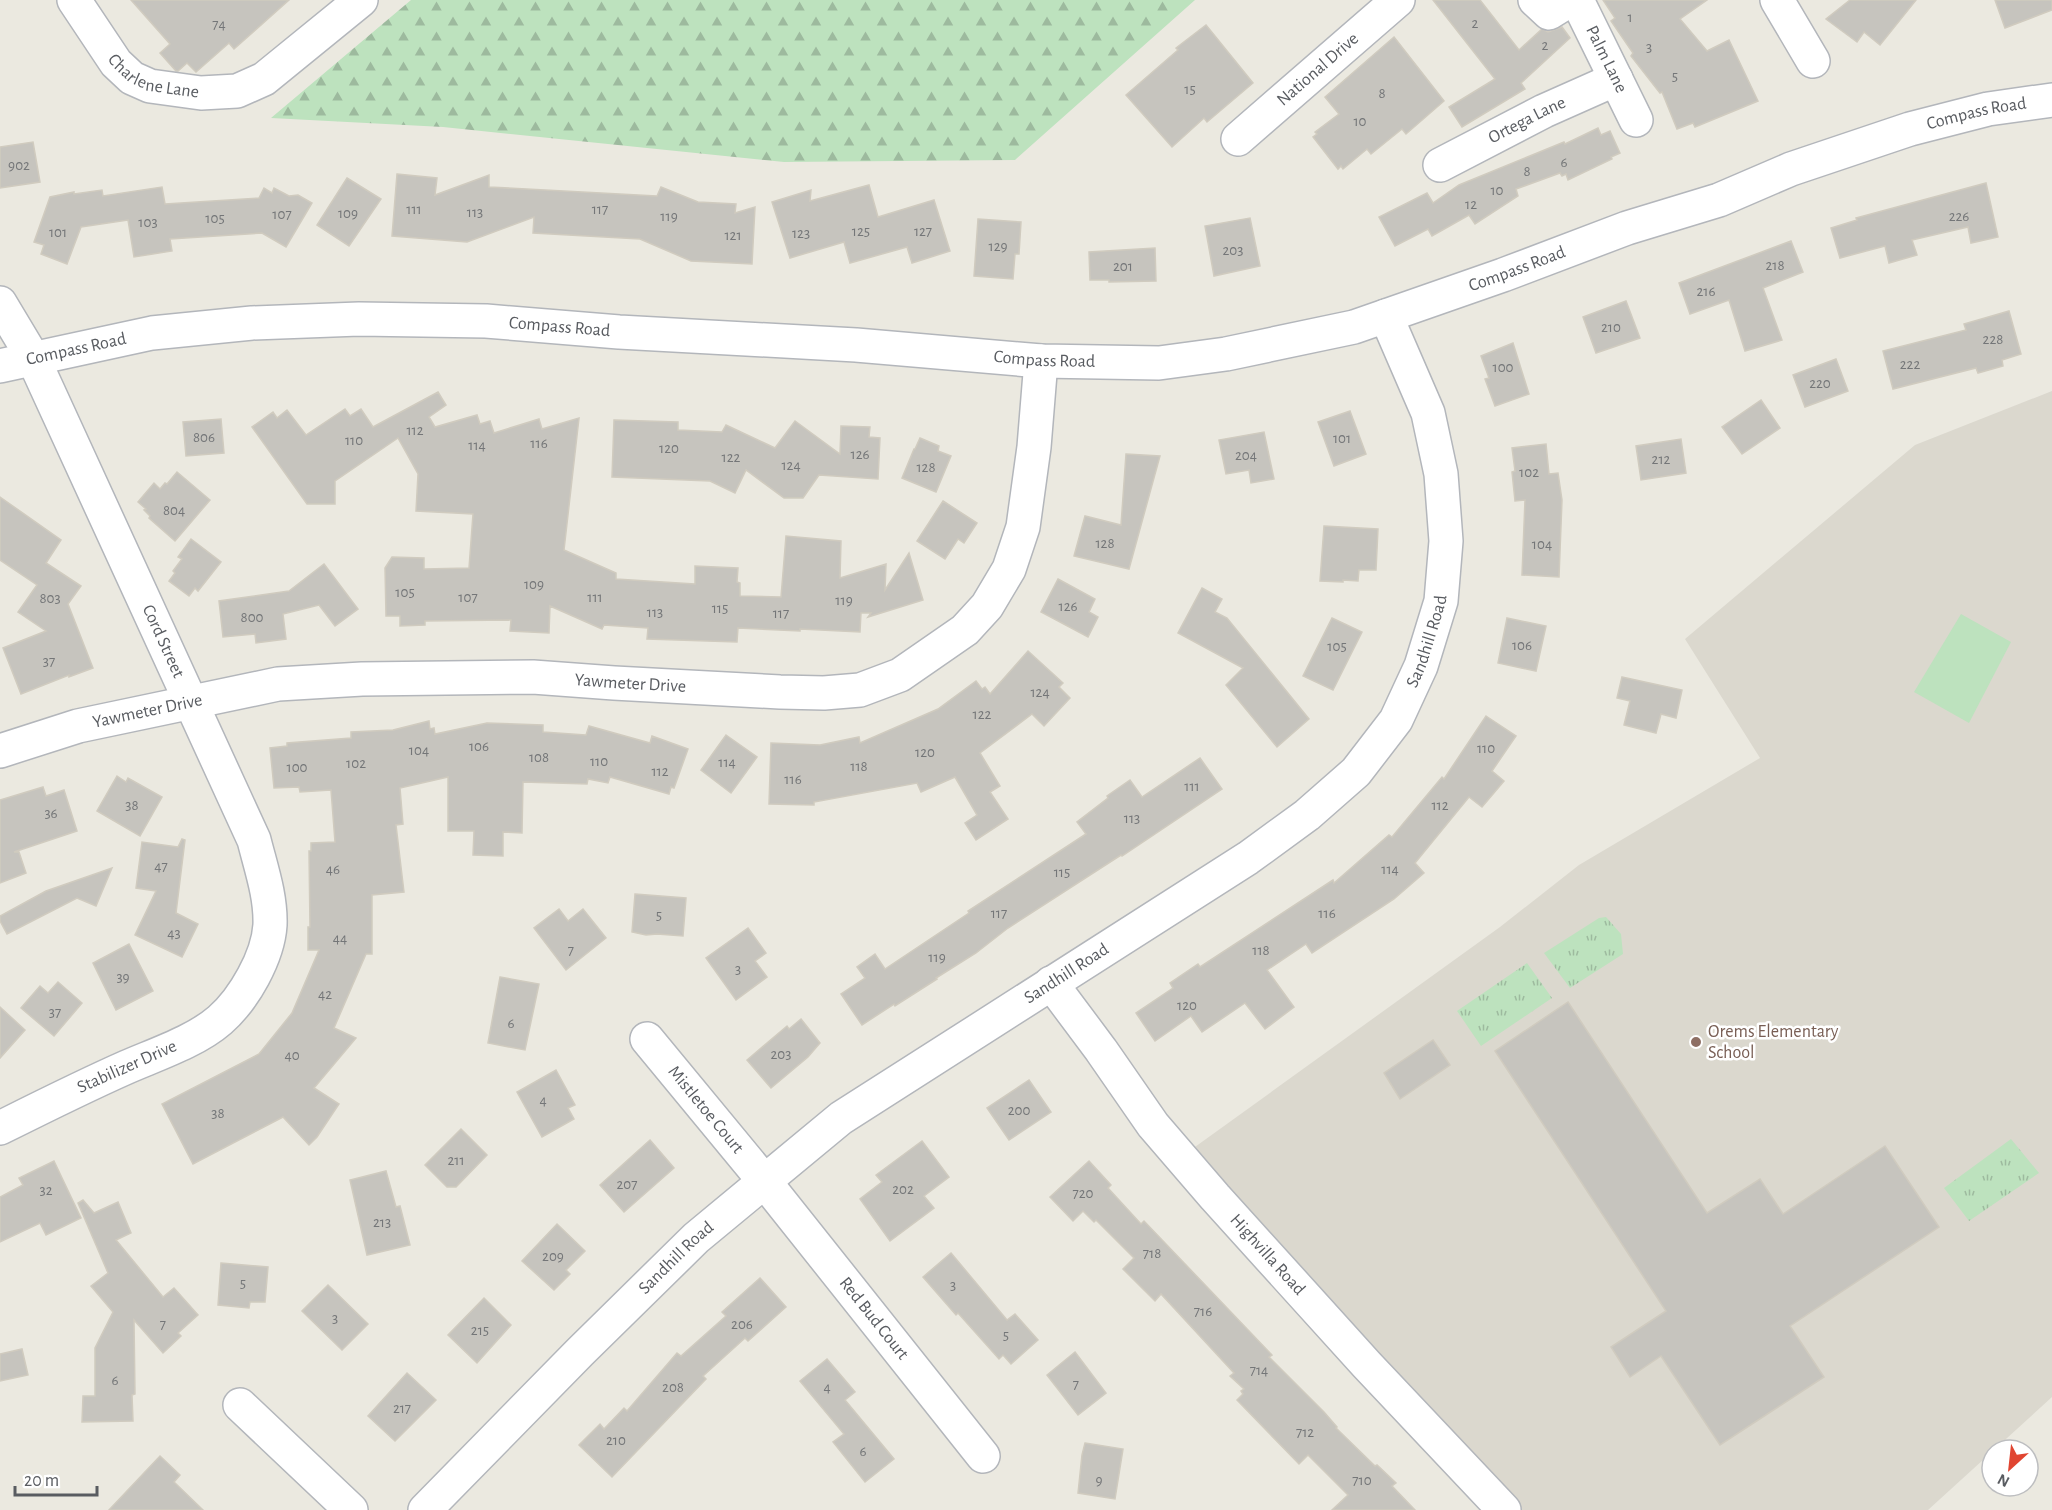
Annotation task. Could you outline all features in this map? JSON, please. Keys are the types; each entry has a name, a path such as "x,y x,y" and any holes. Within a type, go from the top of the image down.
{"street":[{"name":"Charlene Lane","path":"74,0 116,63 132,78 150,86 201,93 237,91 264,79 361,0"},
{"name":"National Drive","path":"1238,139 1398,0"},
{"path":"1535,0 1549,13 1570,0"},
{"name":"Palm Lane","path":"1577,0 1636,120"},
{"path":"1777,0 1813,61"},
{"name":"Ortega Lane","path":"1440,165 1544,111 1616,80"},
{"name":"Compass Road","path":"0,366 152,333 252,322 359,319 486,321 620,332 856,345 1041,361 1170,361 1226,354 1354,327 1503,275 1627,228 1719,200 1791,169 1910,129 1988,109 2052,100"},
{"name":"Cord Street","path":"0,303 33,358 254,840 268,893 270,926 264,952 244,993"},
{"name":"Sandhill Road","path":"425,1510 688,1246 841,1118 1248,858 1308,815 1356,772 1396,720 1421,666 1441,601 1446,541 1442,474 1428,413 1386,316"},
{"name":"Yawmeter Drive","path":"0,751 78,726 278,684 362,679 534,677 614,684 824,693 860,690 900,675 965,630 987,606 1009,569 1023,527 1034,447 1041,361"},
{"name":"Highvilla Road","path":"1051,983 1153,1125 1367,1365 1504,1510"},
{"name":"Stabilizer Drive","path":"0,1128 84,1086 182,1043 218,1022 234,1007 244,993"},
{"name":"Mistletoe Court","path":"646,1039 765,1182"},
{"name":"Red Bud Court","path":"765,1182 983,1456"},
{"path":"240,1405 351,1510"}],"shaded area":[{"name":"Orems Elementary School","path":"2052,391 2052,1397 2007,1438 1980,1438 1980,1463 1928,1510 1506,1510 1181,1157 1500,927 1579,865 1760,758 1685,639 1915,445"}],"green space":[{"path":"411,0 1195,0 1015,160 784,162 443,127 271,118"},
{"path":"1961,614 2011,642 1969,723 1914,692"},
{"path":"1606,917 1621,934 1623,954 1570,988 1544,953 1599,918"},
{"path":"1527,963 1552,998 1481,1046 1457,1011"},
{"path":"2011,1139 2039,1173 1969,1221 1944,1188"}],"building":[{"path":"131,0 289,0 234,49 229,43 196,72 187,63 176,71 160,53 170,44"},
{"path":"1433,0 1480,0 1519,50 1542,29 1548,32 1562,27 1570,38 1521,83 1525,89 1462,127 1449,107 1495,79"},
{"path":"1603,0 1707,0 1680,19 1707,51 1729,40 1758,101 1695,127 1693,123 1677,129 1662,92 1660,93 1631,56 1633,53 1611,21 1615,18"},
{"path":"1850,0 1916,0 1880,45 1864,32 1857,42 1826,19"},
{"path":"1995,0 2052,0 2052,10 2005,28"},
{"path":"1206,25 1253,83 1207,122 1204,118 1172,147 1126,95 1178,50 1176,48"},
{"path":"1394,37 1444,101 1406,134 1402,129 1371,154 1367,149 1343,169 1341,166 1338,169 1313,137 1317,134 1315,132 1339,114 1325,97"},
{"path":"1598,128 1601,135 1610,131 1620,153 1568,180 1566,174 1562,176 1560,173 1516,189 1518,196 1475,224 1469,215 1432,236 1428,229 1395,246 1379,217 1427,193 1433,203 1459,185 1564,142 1565,144"},
{"path":"33,142 40,182 0,188 0,147"},
{"path":"397,174 437,178 435,195 489,175 489,187 657,196 661,187 698,202 736,204 735,213 755,207 752,264 691,261 640,239 533,233 534,217 467,242 392,236"},
{"path":"347,178 381,199 349,246 317,225"},
{"path":"1986,183 1998,237 1971,243 1968,227 1912,240 1917,255 1889,263 1885,246 1840,258 1831,228 1857,220 1856,218"},
{"path":"869,185 878,217 934,200 950,251 912,263 907,247 850,263 844,242 790,258 772,202 811,190 810,201"},
{"path":"162,187 165,204 259,198 264,188 272,193 274,188 289,196 298,195 312,203 286,247 262,233 170,239 172,251 134,257 128,220 81,227 67,264 41,254 44,245 34,242 50,197 102,190 103,196"},
{"path":"1250,218 1260,266 1214,276 1205,226"},
{"path":"978,219 1021,222 1019,254 1015,254 1013,279 974,276"},
{"path":"1791,241 1803,272 1763,288 1782,340 1745,351 1729,300 1690,314 1679,283"},
{"path":"1155,248 1156,281 1090,280 1089,252"},
{"path":"1626,301 1640,338 1596,353 1583,317"},
{"path":"2009,311 2021,354 2002,360 2003,366 1978,373 1976,368 1893,389 1883,351 1966,330 1964,324"},
{"path":"1513,343 1529,394 1495,406 1485,379 1489,378 1481,356"},
{"path":"1836,359 1848,391 1805,407 1793,375"},
{"path":"438,392 446,405 429,417 435,427 477,415 480,424 490,421 494,433 539,419 542,429 579,418 564,550 616,573 616,579 695,584 695,566 738,568 737,582 740,583 740,596 781,597 786,536 841,541 840,578 886,564 885,590 909,553 923,600 868,617 871,613 861,613 860,632 738,628 737,642 647,639 648,628 604,625 602,629 550,606 549,633 510,631 511,620 425,621 425,625 400,626 400,616 386,616 385,568 392,557 424,558 424,569 469,568 473,514 416,511 418,474 398,438 335,481 335,504 307,504 252,427 273,412 277,418 287,410 306,435 345,409 350,416 361,409 373,427"},
{"path":"1761,400 1780,428 1742,454 1722,427"},
{"path":"1350,411 1366,454 1334,466 1318,422"},
{"path":"221,419 224,453 186,456 183,422"},
{"path":"614,420 678,422 678,430 722,432 726,425 775,448 795,421 840,454 841,426 870,427 869,437 880,438 878,479 819,475 803,498 784,498 746,470 735,493 710,481 612,477"},
{"path":"1264,432 1274,479 1251,483 1249,470 1226,474 1219,440"},
{"path":"920,438 939,446 938,451 951,456 936,492 902,478"},
{"path":"1681,439 1686,473 1641,480 1636,446"},
{"path":"1546,444 1549,474 1558,473 1562,500 1559,577 1522,575 1525,500 1515,501 1512,448"},
{"path":"1126,454 1160,456 1129,569 1074,556 1085,516 1121,525"},
{"path":"177,472 210,500 175,541 149,518 150,516 144,510 146,509 138,502 154,483 160,489"},
{"path":"0,497 61,540 46,563 81,586 68,604 93,668 21,694 3,648 46,631 18,612 37,585 0,560"},
{"path":"943,501 977,523 964,543 958,539 945,559 917,541"},
{"path":"1324,526 1378,529 1376,570 1359,570 1358,581 1320,581"},
{"path":"191,539 221,562 198,591 195,588 189,596 169,581 182,559 178,557"},
{"path":"324,564 358,609 335,626 319,605 283,614 286,639 256,643 255,634 223,637 219,601 289,591"},
{"path":"1058,579 1095,599 1089,612 1098,617 1088,637 1041,612"},
{"path":"1202,588 1222,599 1215,612 1227,618 1309,719 1277,747 1226,685 1243,668 1178,633"},
{"path":"1332,618 1362,632 1333,690 1303,676"},
{"path":"1507,618 1546,626 1536,671 1498,663"},
{"path":"1028,651 1063,683 1059,687 1070,698 1044,726 1032,714 980,753 1000,786 990,792 1008,819 976,840 965,823 977,815 955,777 921,792 917,783 814,802 814,805 769,804 771,743 820,745 859,737 860,743 938,709 976,681 990,694"},
{"path":"1622,677 1682,690 1676,718 1661,714 1656,733 1624,725 1630,701 1617,698"},
{"path":"1486,716 1516,736 1492,771 1504,781 1482,807 1469,797 1415,863 1424,873 1394,899 1312,953 1306,944 1267,970 1294,1007 1265,1029 1245,1003 1202,1032 1191,1016 1155,1041 1136,1013 1173,988 1170,983 1198,964 1200,967 1333,880 1334,883 1389,835 1392,837 1442,777 1444,779"},
{"path":"429,721 430,729 434,728 435,734 487,723 543,725 543,732 586,735 589,726 650,743 652,736 688,749 674,788 671,787 669,794 610,777 608,783 588,779 587,784 523,782 522,833 503,832 503,856 473,855 474,831 448,831 448,777 400,788 403,824 396,825 404,892 372,895 372,954 366,954 334,1028 356,1038 314,1088 339,1104 309,1145 283,1117 193,1164 162,1104 259,1054 292,1013 319,950 308,950 309,851 311,851 311,843 335,842 331,790 300,792 299,787 274,788 270,748 287,746 287,743 351,738 351,732 393,730"},
{"path":"726,735 757,757 731,793 701,770"},
{"path":"1200,758 1222,789 1008,928 937,979 862,1025 841,994 865,978 857,967 875,954 885,969 969,913 968,911 1086,834 1077,822 1130,780 1142,797"},
{"path":"117,776 126,782 128,778 162,797 140,836 97,811"},
{"path":"43,787 46,796 64,790 77,831 14,852 19,852 26,873 0,883 0,800"},
{"path":"182,839 185,840 176,913 198,924 182,957 135,935 156,891 136,888 142,842 178,847"},
{"path":"112,868 96,906 77,898 7,934 0,921 0,916 46,891"},
{"path":"635,894 686,898 683,936 646,935 632,932"},
{"path":"559,909 568,921 583,909 606,938 566,970 534,928"},
{"path":"748,928 766,953 755,961 767,977 736,1000 706,958"},
{"path":"129,944 153,991 116,1010 93,963"},
{"path":"500,977 539,984 525,1050 488,1043"},
{"path":"58,982 82,1003 54,1036 21,1008 40,986 48,993"},
{"path":"1568,1002 1707,1213 1760,1179 1783,1214 1885,1146 1939,1227 1790,1326 1824,1377 1720,1445 1661,1356 1630,1377 1611,1347 1666,1311 1495,1051"},
{"path":"0,1007 25,1030 0,1058"},
{"path":"801,1019 820,1043 808,1057 771,1088 747,1060 787,1026 789,1029"},
{"path":"1433,1040 1450,1065 1400,1099 1384,1073"},
{"path":"556,1070 575,1105 568,1108 574,1119 542,1137 517,1092"},
{"path":"1029,1080 1051,1112 1009,1140 987,1108"},
{"path":"461,1129 487,1155 456,1187 447,1187 425,1165"},
{"path":"650,1140 674,1168 624,1212 600,1185"},
{"path":"922,1141 949,1177 924,1196 934,1208 890,1241 860,1199 882,1182 876,1175"},
{"path":"54,1161 81,1218 46,1235 40,1223 0,1242 0,1197 23,1185 19,1178"},
{"path":"1089,1161 1111,1185 1108,1188 1141,1224 1144,1221 1272,1355 1269,1357 1324,1412 1336,1428 1396,1483 1392,1486 1415,1510 1332,1510 1348,1495 1308,1455 1299,1464 1237,1400 1243,1394 1241,1391 1244,1389 1230,1376 1234,1373 1161,1294 1155,1301 1123,1269 1134,1258 1096,1220 1094,1222 1083,1211 1073,1221 1050,1197"},
{"path":"386,1171 396,1207 400,1206 410,1245 367,1255 350,1180"},
{"path":"83,1200 94,1213 118,1202 131,1233 116,1240 163,1297 174,1288 198,1315 178,1333 181,1336 163,1353 134,1320 133,1421 82,1422 83,1396 95,1396 95,1348 113,1312 91,1286 108,1273 78,1203"},
{"path":"557,1224 585,1251 566,1270 570,1274 554,1290 522,1261"},
{"path":"951,1253 1007,1320 1015,1314 1038,1340 1011,1364 1003,1355 999,1359 923,1277"},
{"path":"221,1263 268,1267 265,1302 250,1302 249,1308 218,1305"},
{"path":"760,1278 786,1307 748,1341 745,1338 703,1376 706,1379 612,1477 579,1445 600,1424 604,1429 624,1408 627,1411 677,1353 681,1356 726,1316 722,1312"},
{"path":"328,1285 368,1324 342,1350 302,1311"},
{"path":"484,1298 511,1325 477,1363 448,1335"},
{"path":"22,1349 28,1375 0,1381 0,1354"},
{"path":"1075,1352 1106,1393 1078,1415 1047,1375"},
{"path":"827,1359 855,1392 845,1400 894,1459 865,1482 833,1442 844,1434 800,1381"},
{"path":"407,1373 436,1400 395,1441 368,1416"},
{"path":"1085,1443 1123,1449 1115,1499 1078,1493"},
{"path":"160,1456 180,1475 174,1482 203,1510 109,1510"}],"place":[{"name":"Orems Elementary School","path":"1696,1042"}]}
